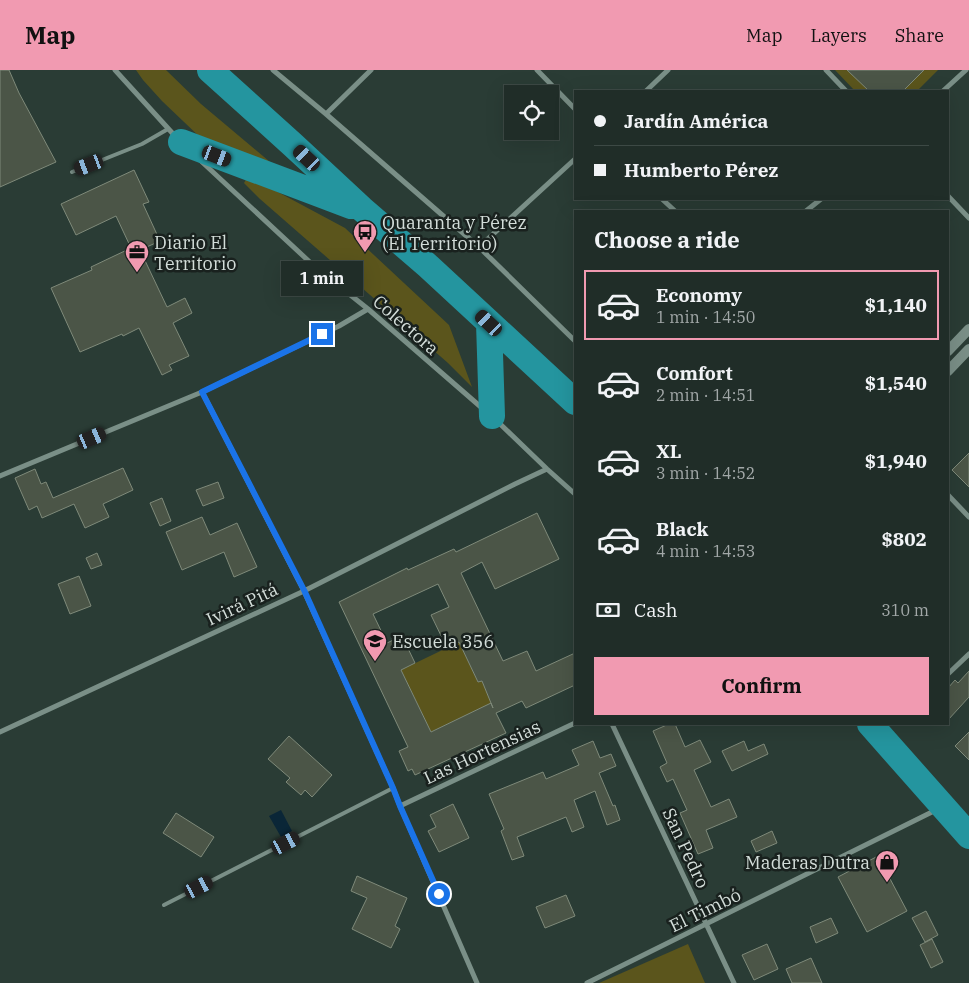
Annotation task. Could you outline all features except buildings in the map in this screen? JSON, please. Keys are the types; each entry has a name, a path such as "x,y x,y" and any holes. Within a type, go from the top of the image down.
{"highway":[{"path":"210,70 362,209 428,266 574,401"},
{"path":"174,136 362,209"},
{"path":"489,323 492,416"},
{"path":"879,729 969,836"}],"main road":[{"path":"949,349 969,329"},
{"path":"949,370 969,349"}],"street":[{"name":"Colectora","path":"115,70 174,136 314,266 368,309 492,416 574,493"},
{"path":"273,70 479,248 574,340"},
{"path":"326,114 371,70"},
{"path":"537,70 574,108"},
{"path":"647,90 668,70"},
{"path":"826,70 845,90"},
{"path":"945,90 966,70"},
{"path":"479,248 574,160"},
{"path":"949,197 969,218"},
{"path":"663,200 673,210"},
{"path":"807,210 820,200"},
{"path":"0,476 202,392 339,326 368,309"},
{"path":"202,392 304,590 393,788 477,983"},
{"name":"Ivirá Pitá","path":"0,732 304,590 547,469"},
{"path":"949,496 969,517"},
{"path":"949,673 969,654"},
{"name":"Las Hortensias","path":"400,806 574,722"},
{"name":"San Pedro","path":"612,725 734,983"},
{"name":"El Timbó","path":"587,983 943,807"}],"lane":[{"path":"72,172 142,144 174,136"},
{"path":"164,905 393,788"}],"shaded area":[{"path":"136,70 166,70 201,104 282,172 205,142 162,101"},
{"path":"835,70 938,70 918,90 854,90"},
{"path":"248,176 345,228 449,325 472,387 448,363 260,199 244,183"},
{"path":"459,642 478,682 482,681 492,703 431,732 401,670"},
{"path":"688,944 705,983 599,983"}],"water":[{"path":"281,810 292,831 281,837 269,816"}],"place":[{"name":"Quaranta y Pérez (El Territorio)","path":"365,253"},
{"name":"Diario El Territorio","path":"137,273"},
{"name":"Escuela 356","path":"375,662"},
{"name":"Maderas Dutra","path":"887,883"}],"route":[{"path":"322,334 202,392 304,590 439,894"}]}
